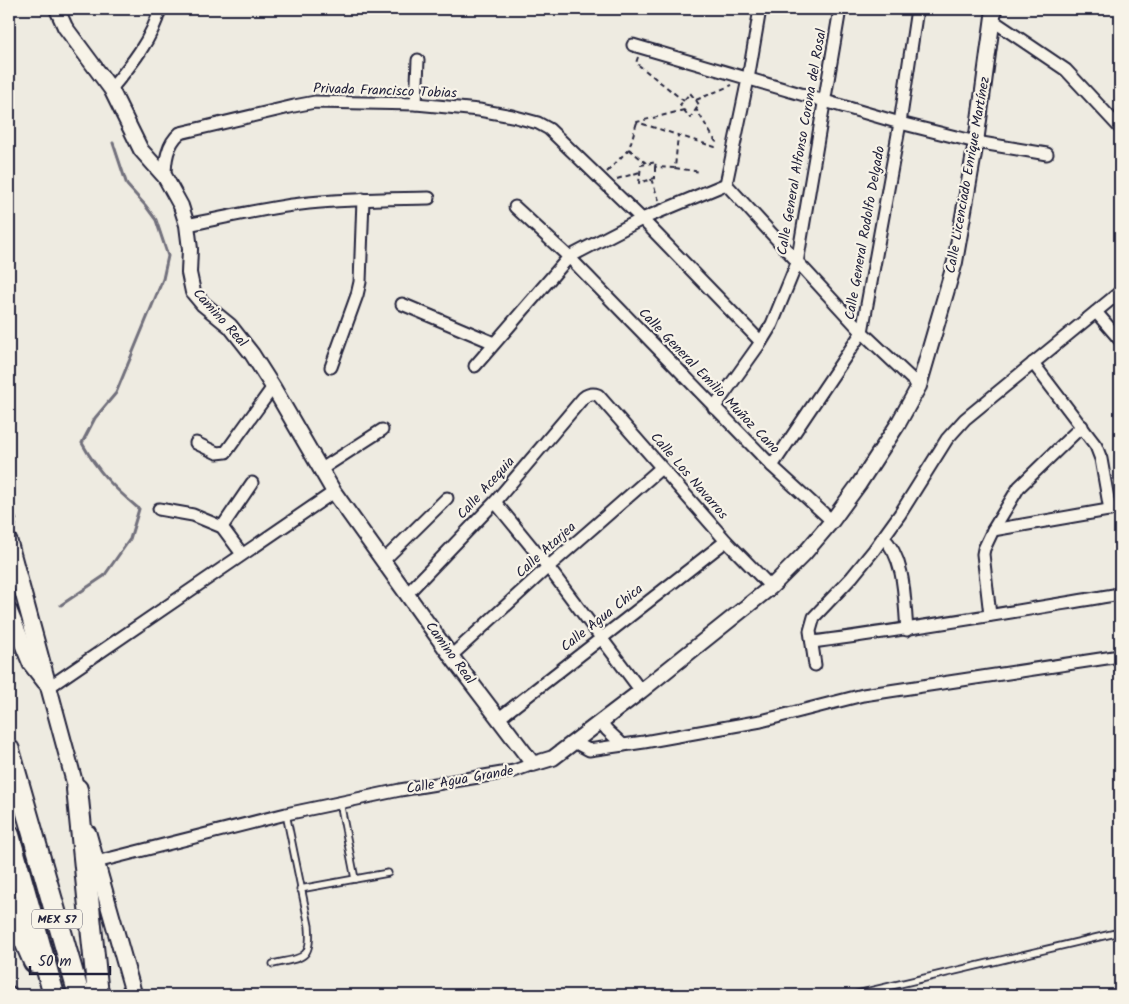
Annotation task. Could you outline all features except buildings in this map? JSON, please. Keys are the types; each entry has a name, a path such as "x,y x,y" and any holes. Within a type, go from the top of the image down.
{"highway":[{"name":"MEX 57","path":"9,750 79,995"},
{"path":"77,789 98,995"},
{"name":"MEX 57","path":"11,842 54,995"},
{"path":"9,905 49,995"}],"main road":[{"path":"9,541 134,995"},
{"path":"9,611 31,664 49,687"}],"street":[{"name":"Camino Real","path":"57,9 65,27 111,89 141,150 165,178 181,206 188,225 189,273 193,292 203,304 230,326 252,354 273,386 334,492 451,656 533,764"},
{"path":"111,89 147,40 160,9"},
{"path":"726,184 748,79 760,9"},
{"name":"Calle General Alfonso Corona del Rosal","path":"714,408 761,342 776,316 797,263 840,9"},
{"name":"Calle General Rodolfo Delgado","path":"772,466 862,332 900,123 917,9"},
{"path":"993,14 1066,70 1120,128"},
{"name":"Calle Licenciado Enrique Martínez","path":"771,587 804,554 832,521 859,484 898,424 919,386 955,262 976,142 993,14"},
{"path":"636,46 900,123 976,142 1047,154"},
{"path":"416,104 418,60"},
{"name":"Privada Francisco Tobias","path":"165,178 165,162 168,150 176,136 185,130 306,103 416,104 480,110 538,123 549,129 642,219"},
{"path":"475,366 569,257 642,219 726,184"},
{"path":"726,184 862,332 919,386"},
{"path":"188,225 308,203 363,199 429,198"},
{"path":"331,367 360,282 363,199"},
{"name":"Calle General Emilio Muñoz Cano","path":"515,207 569,257 772,466 832,521"},
{"path":"642,219 761,342"},
{"path":"815,666 810,627 814,617 852,577 883,537 953,432 965,419 1120,292"},
{"path":"402,304 494,343"},
{"path":"1096,312 1120,340"},
{"path":"993,530 1115,509 1099,453 1082,426 1033,363"},
{"path":"196,443 217,453 226,452 273,386"},
{"name":"Calle Los Navarros","path":"583,398 590,394 598,395 726,541 771,587"},
{"name":"Calle Acequia","path":"407,594 495,502 583,398"},
{"path":"990,614 983,554 993,530 1019,486 1082,426"},
{"path":"320,470 382,430"},
{"name":"Calle Atarjea","path":"451,656 548,567 661,468"},
{"path":"222,528 252,483"},
{"path":"49,687 334,492"},
{"path":"383,561 447,498"},
{"path":"495,502 548,567 641,691"},
{"path":"159,509 193,514 222,528 242,554"},
{"path":"883,537 890,544 899,564 907,630"},
{"name":"Calle Agua Chica","path":"498,718 726,541"},
{"name":"Calle Agua Grande","path":"96,862 286,814 400,790 514,771 553,758 641,691 771,587"},
{"path":"812,642 907,630 990,614 1120,594"},
{"path":"574,742 589,750 622,745 761,721 863,695 1120,656"},
{"path":"601,722 622,745"}],"lane":[{"path":"340,802 354,878"},
{"path":"273,964 301,957 308,950 310,942 309,926 286,814"},
{"path":"300,889 388,873"},
{"path":"853,995 1120,932"}],"path":[{"path":"636,46 636,63 684,101"},
{"path":"696,100 748,79"},
{"path":"690,93 696,100 699,105 690,118 680,105 690,93"},
{"path":"637,122 715,147 716,142 696,109"},
{"path":"637,122 684,110"},
{"path":"637,122 629,149 607,172 616,179 640,172"},
{"path":"674,168 678,135"},
{"path":"629,149 647,164"},
{"path":"656,162 655,167 655,178 639,182 641,165 656,162"},
{"path":"655,167 701,172"},
{"path":"651,179 651,183 664,210"}],"waterway":[{"path":"61,605 104,576 130,539 139,509 107,479 82,443 95,418 116,393 163,279 168,256 156,220 127,185 113,143"}]}
